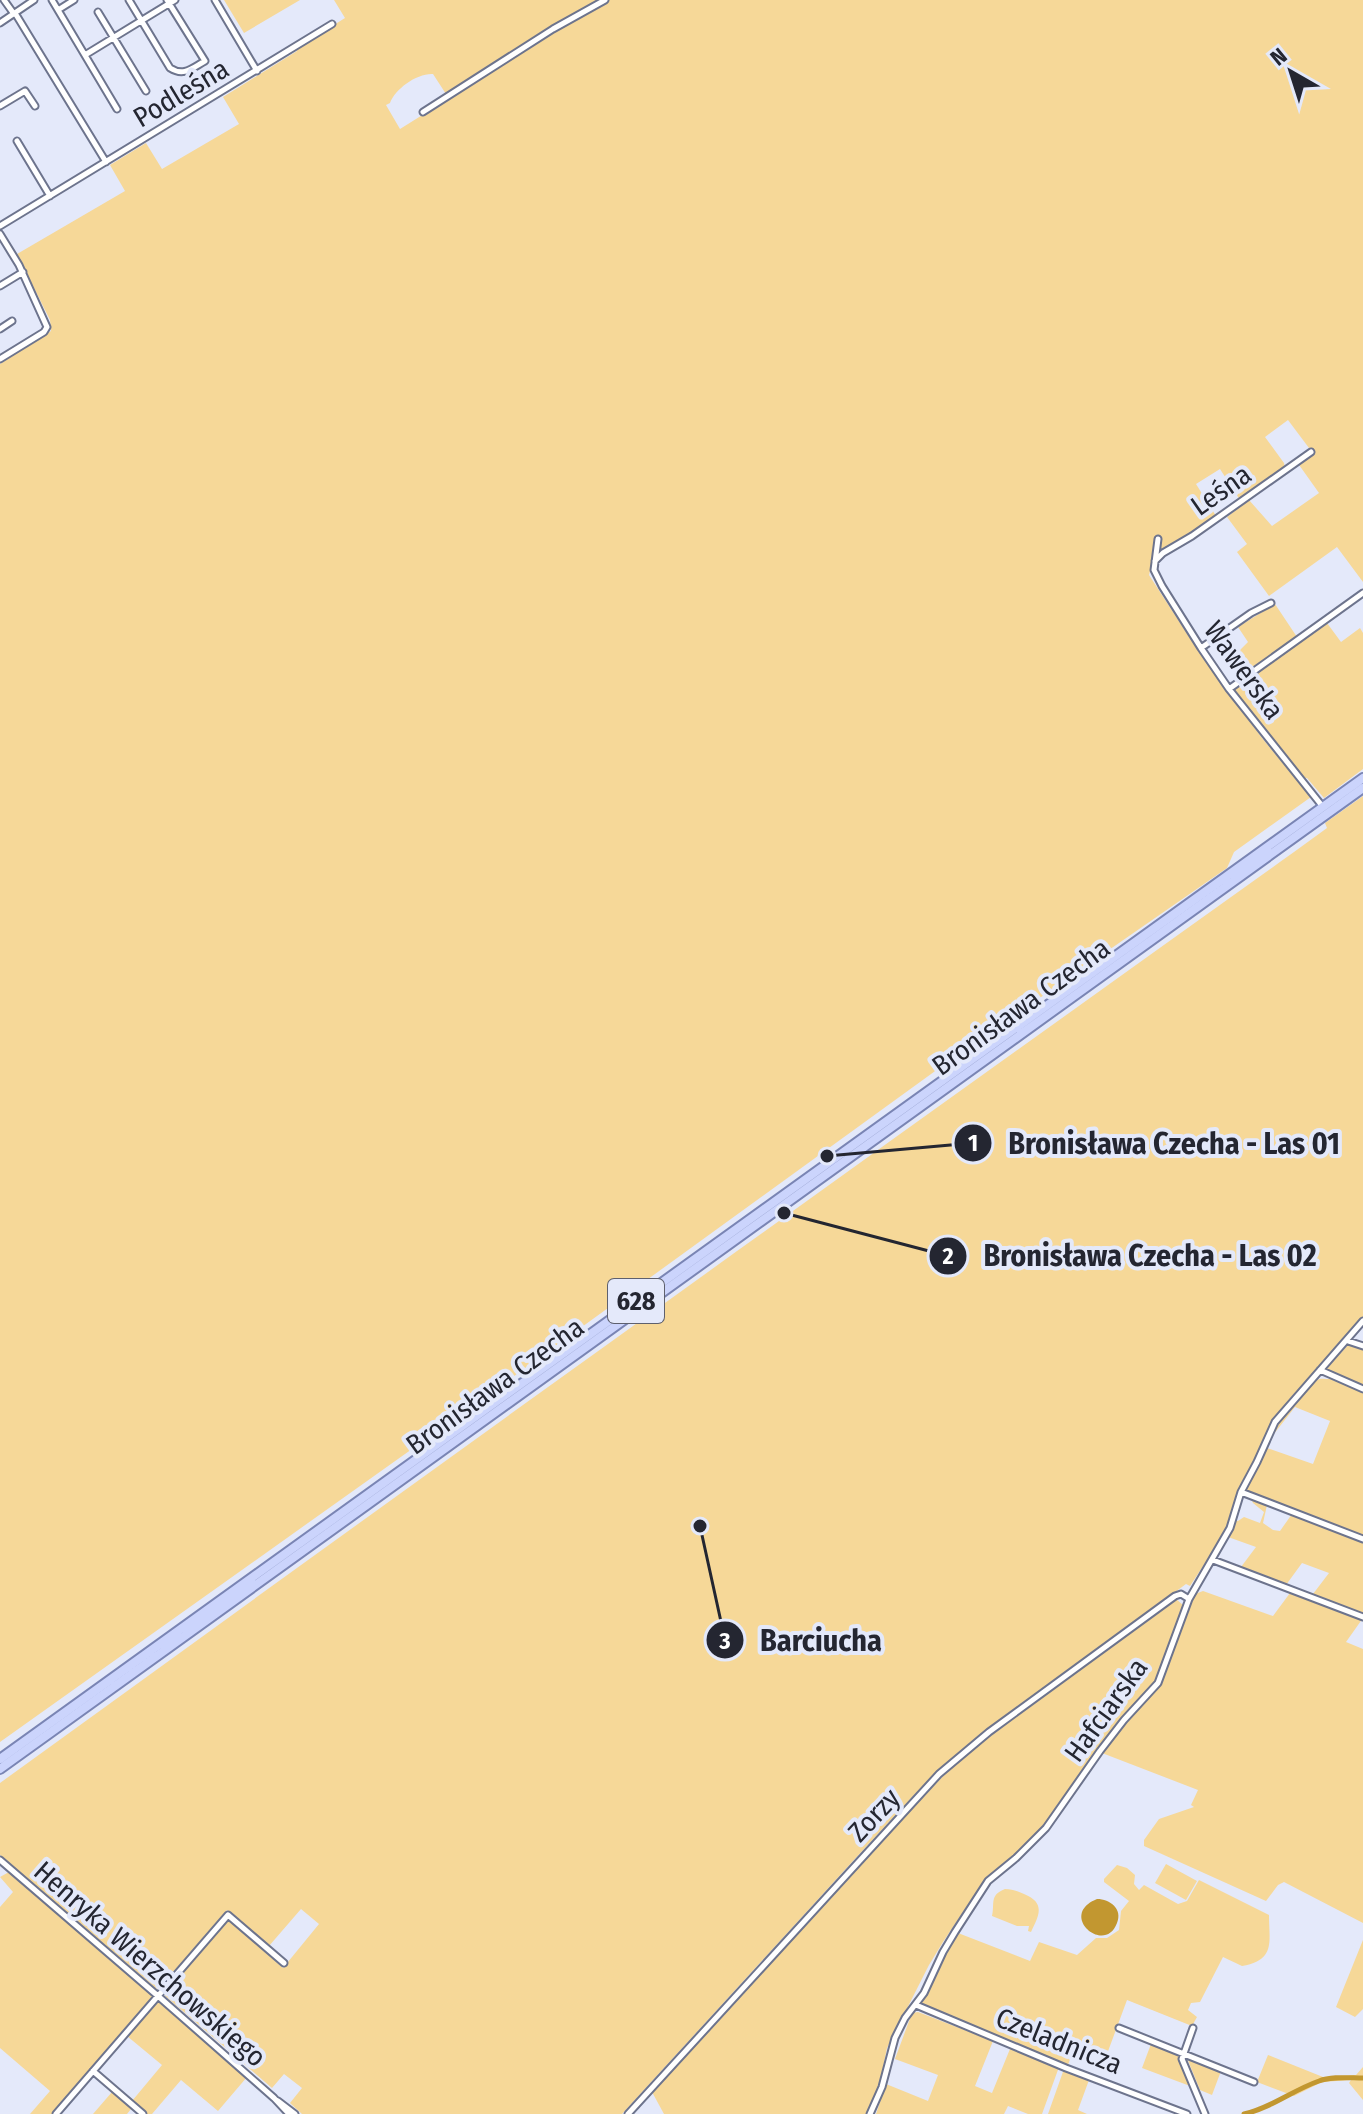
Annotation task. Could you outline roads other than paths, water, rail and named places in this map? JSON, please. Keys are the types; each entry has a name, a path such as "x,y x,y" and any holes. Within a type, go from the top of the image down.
{"main road":[{"name":"628","path":"1326,810 1363,778"},
{"name":"628","path":"1326,810 1363,788"},
{"name":"Bronisława Czecha","path":"0,1759 1326,810"},
{"name":"Bronisława Czecha","path":"0,1769 1326,810"}],"street":[{"path":"4,0 106,162"},
{"path":"0,23 34,0"},
{"path":"52,0 117,109"},
{"path":"58,10 74,0"},
{"path":"85,55 113,38 141,20 170,1 205,61 186,73 173,71 141,20 129,0"},
{"path":"215,0 257,71"},
{"path":"423,112 553,29 605,0"},
{"path":"98,12 146,91"},
{"name":"Podleśna","path":"0,226 332,24"},
{"path":"0,106 25,91 35,106"},
{"path":"17,141 50,196"},
{"path":"0,234 23,272 47,324 44,332 3,358 0,347"},
{"path":"0,286 23,272"},
{"path":"0,329 12,321"},
{"name":"Leśna","path":"1154,561 1311,452"},
{"path":"1154,561 1158,539"},
{"name":"Wawerska","path":"1154,561 1157,577 1229,689 1326,810"},
{"path":"1229,689 1363,593"},
{"path":"1201,648 1251,613 1271,603"},
{"name":"Hafciarska","path":"870,2114 882,2087 895,2038 905,2018 924,1993 943,1952 988,1881 1046,1828 1100,1751 1158,1683 1189,1599 1230,1528 1241,1492 1275,1422 1363,1321"},
{"path":"1348,1341 1363,1346"},
{"path":"1319,1370 1363,1389"},
{"path":"1241,1492 1363,1539"},
{"path":"1213,1560 1363,1617"},
{"name":"Zorzy","path":"628,2114 939,1774 960,1755 1174,1597 1181,1594 1189,1599"},
{"name":"Henryka Wierzchowskiego","path":"0,1860 295,2114"},
{"path":"0,1871 7,1866"},
{"path":"56,2114 228,1915 284,1963"},
{"name":"Czeladnicza","path":"916,2005 1066,2068 1187,2114"},
{"path":"1119,2028 1254,2082"},
{"path":"1193,2028 1182,2059 1205,2114"},
{"path":"93,2071 143,2114"},
{"name":"Henryka Wierzchowskiego","path":"274,2098 289,2114"}],"waterway":[{"path":"1244,2114 1324,2079 1363,2078"}],"place":[{"name":"Bronisława Czecha - Las 01","path":"827,1156"},
{"name":"Bronisława Czecha - Las 02","path":"784,1213"},
{"name":"Barciucha","path":"700,1526"}]}
